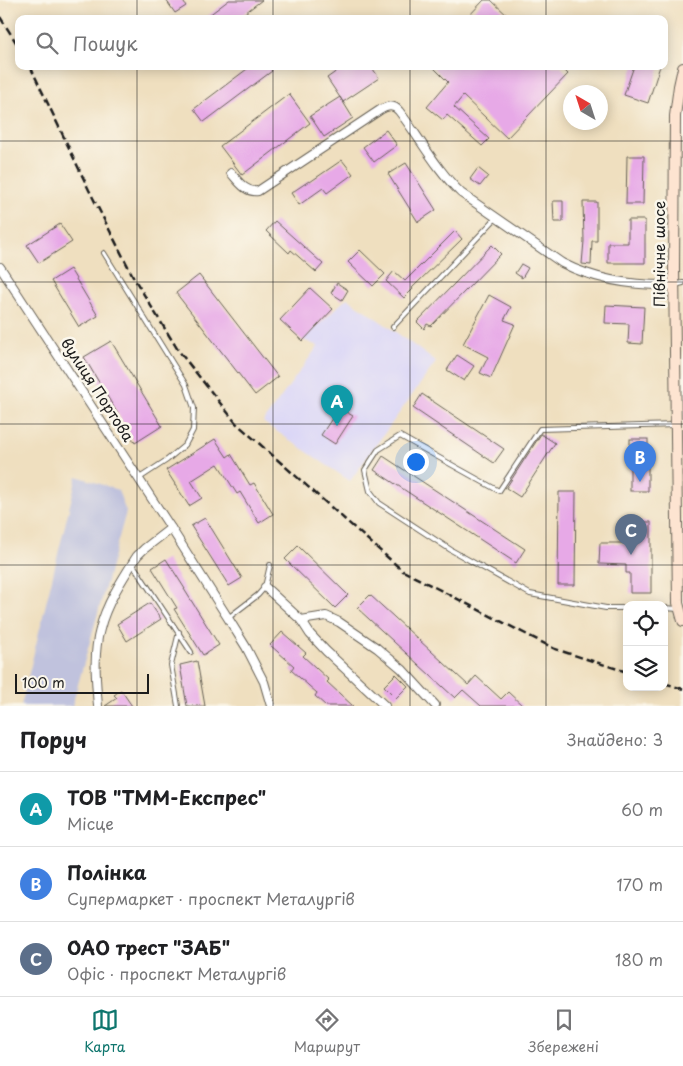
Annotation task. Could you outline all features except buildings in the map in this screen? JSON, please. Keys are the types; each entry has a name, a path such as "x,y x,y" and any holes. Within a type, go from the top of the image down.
{"main road":[{"name":"Північне шосе","path":"683,68 680,98 675,116 679,284 676,425 679,440 680,606 683,621"},
{"path":"676,398 683,415"}],"street":[{"path":"231,174 248,190 258,191 380,110 393,106 402,115 449,182 461,194 562,263 589,275 615,281 654,286 679,284"},
{"name":"вулиця Портова","path":"0,267 171,528 246,647 264,682 271,706"},
{"path":"98,706 97,646 99,630 108,607 136,556 171,528"},
{"path":"265,587 301,620 310,634 326,651 385,706"},
{"path":"301,620 326,616 339,622 377,648 402,669 434,706"}],"lane":[{"path":"393,327 496,218"},
{"path":"104,254 186,385 194,408 193,430 185,446 168,460 138,479"},
{"path":"623,608 606,608 530,594 451,550 379,503 370,491 365,470 378,450 400,436 499,491 540,429 676,425"},
{"path":"132,562 191,652"},
{"path":"228,618 258,595 265,587 270,565"},
{"path":"178,706 171,666 179,632"}],"shaded area":[{"path":"347,298 436,362 350,481 263,422 318,346 303,340"},
{"path":"77,476 118,490 126,512 72,706 21,706"}],"railway":[{"path":"0,17 15,41"},
{"path":"32,70 89,190 135,280 178,350 236,423 403,571 555,649 623,671"},
{"path":"668,684 683,689"}],"place":[{"name":"ТОВ \"ТММ-Експрес\"","path":"337,426"},
{"name":"Полінка","path":"640,482"},
{"name":"ОАО трест \"ЗАБ\"","path":"631,555"}]}
